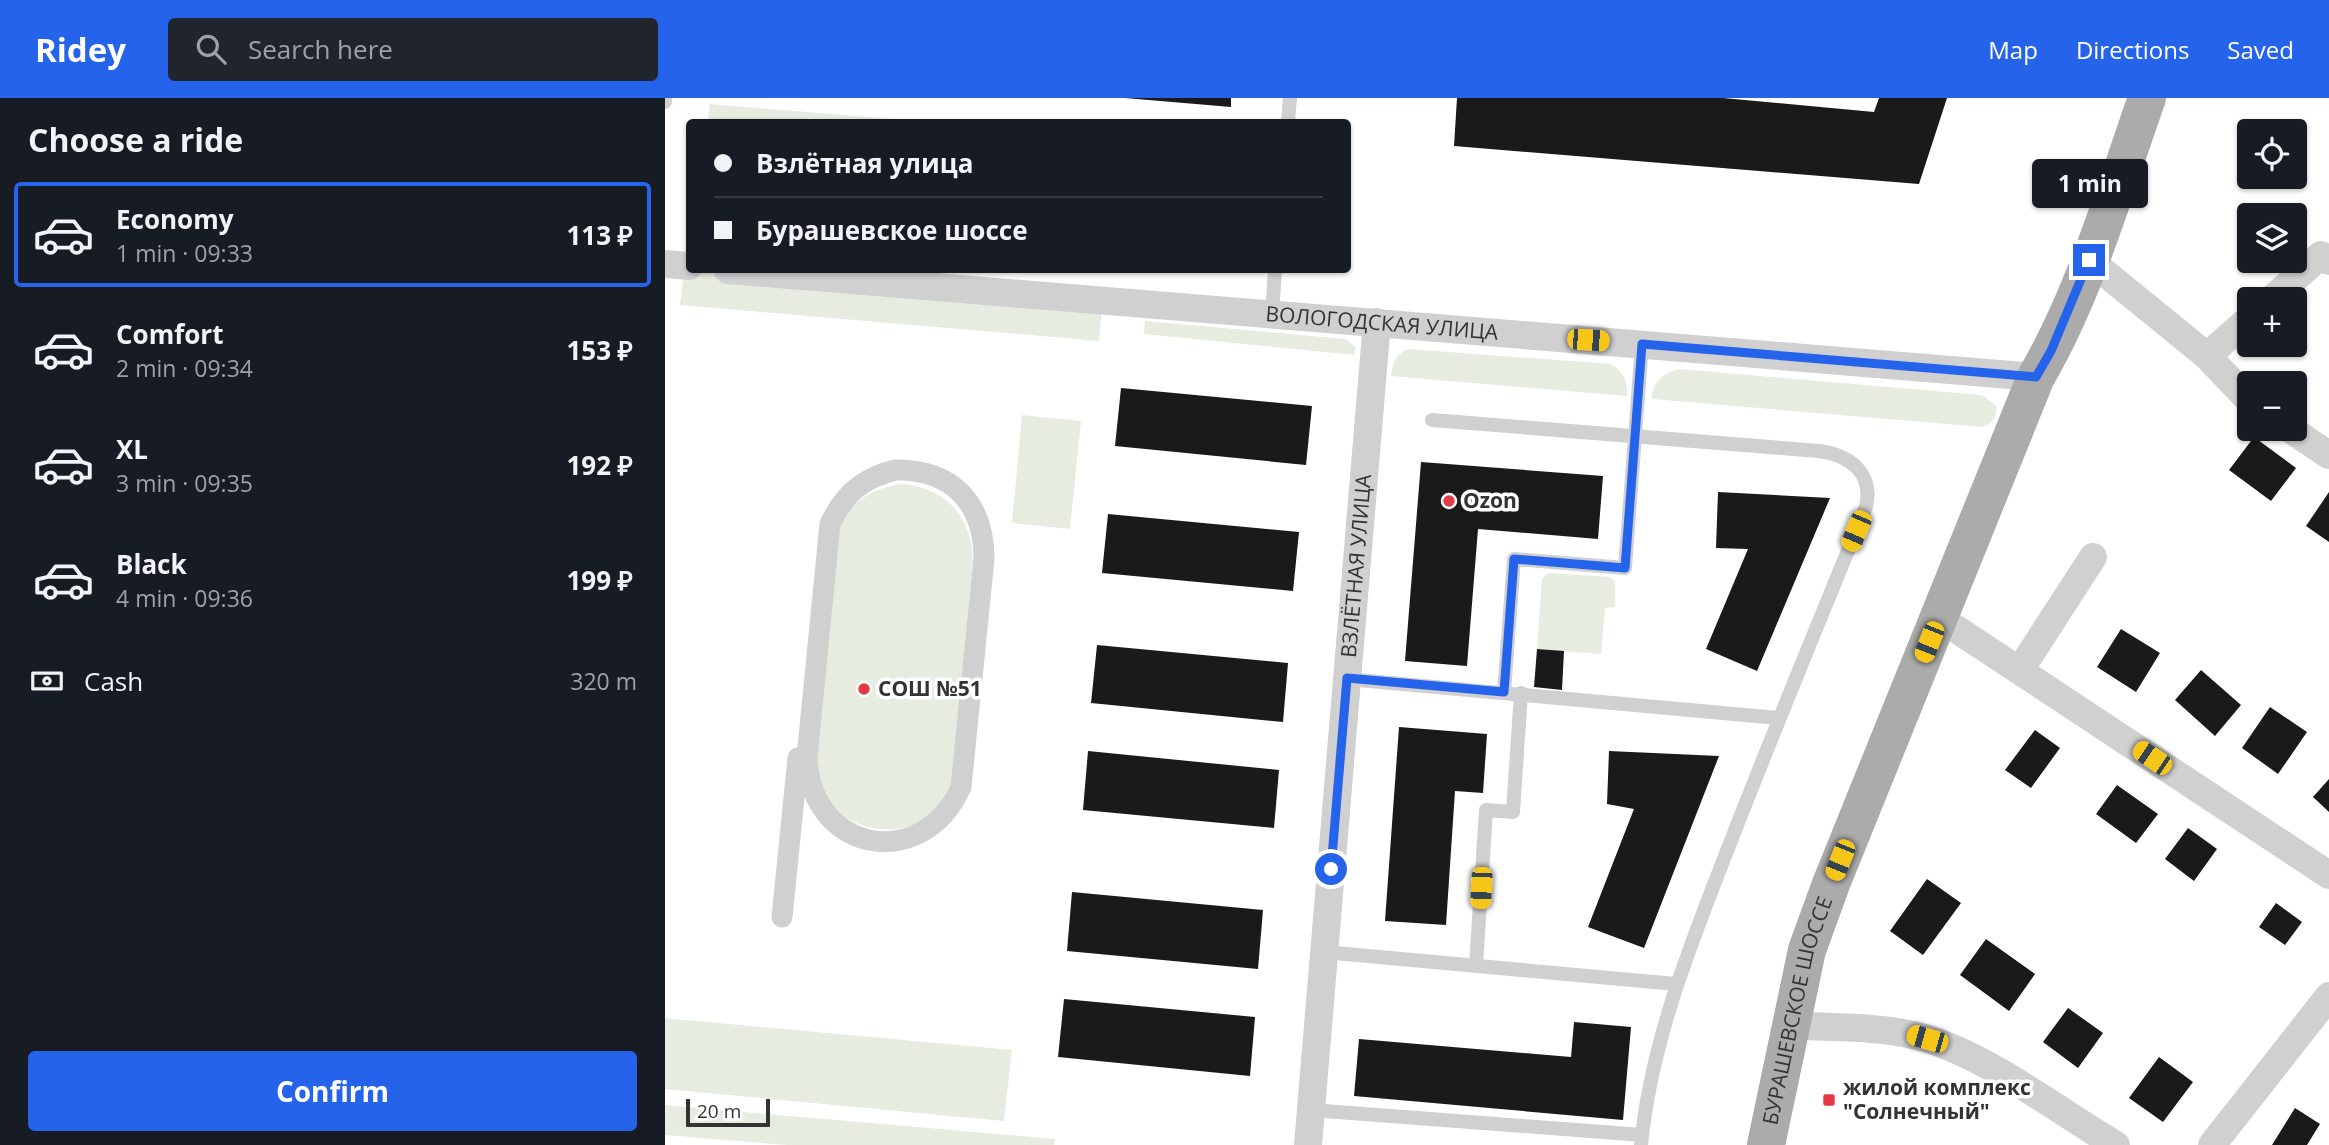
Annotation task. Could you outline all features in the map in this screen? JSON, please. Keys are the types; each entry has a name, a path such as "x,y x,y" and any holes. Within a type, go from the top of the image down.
{"main road":[{"name":"БУРАШЕВСКОЕ ШОССЕ","path":"1766,1145 1789,1025 1807,950 1831,884 2036,377 2051,351 2089,260 2147,98"}],"street":[{"path":"2287,287 2327,254"},
{"path":"2089,260 2207,356 2237,387"},
{"path":"665,264 686,266"},
{"name":"ВОЛОГОДСКАЯ УЛИЦА","path":"765,273 2036,377"},
{"name":"ВЗЛЁТНАЯ УЛИЦА","path":"1308,1145 1377,322"},
{"path":"2207,356 2237,330"},
{"path":"2307,440 2329,455"},
{"path":"782,917 823,534 848,494 878,475 913,470 947,482 972,507 980,523 984,559 961,787 943,817 914,837 879,842 862,838 832,821 812,791 807,757 823,534"},
{"path":"2020,670 2093,557"},
{"path":"1938,617 2329,876"},
{"path":"2212,1145 2329,996"},
{"path":"1789,1025 1910,1034 1943,1044 1977,1059 2116,1145"}],"lane":[{"path":"1288,119 1290,98"},
{"path":"1272,314 1275,273"},
{"path":"1504,692 1514,559 1625,568 1642,344"},
{"path":"1311,1110 1641,1140 1661,1038 1676,984 1778,719 1866,507 1868,487 1864,477 1845,456 1831,452 1432,420"},
{"path":"1347,678 1778,719"},
{"path":"1476,966 1486,810 1513,812 1521,693"},
{"path":"1324,952 1676,984"}],"shaded area":[{"path":"710,104 893,119 708,119"},
{"path":"684,271 1102,308 1099,341 680,305"},
{"path":"1145,321 1346,339 1356,347 1354,355 1144,334"},
{"path":"1408,349 1611,364 1624,377 1627,396 1391,376 1397,357"},
{"path":"1679,369 1981,395 1996,405 1996,413 1994,419 1983,427 1652,399 1654,387 1660,379"},
{"path":"1022,415 1081,421 1070,529 1012,523"},
{"path":"902,484 932,492 954,508 968,531 973,562 952,783 937,808 922,820 908,827 877,829 848,819 836,809 825,793 815,766 837,530 849,511 863,498 881,489"},
{"path":"1549,573 1610,577 1615,582 1615,607 1605,608 1601,654 1537,649 1542,579"},
{"path":"665,1018 1012,1050 1004,1121 665,1089"},
{"path":"665,1105 1055,1139 1054,1145 787,1145 665,1135"}],"building":[{"path":"1125,98 1231,98 1231,107"},
{"path":"1457,98 1723,98 1874,112 1879,98 1947,98 1919,184 1454,146"},
{"path":"1121,388 1312,406 1306,465 1115,446"},
{"path":"2251,441 2259,441 2296,468 2271,501 2229,470"},
{"path":"1421,462 1603,476 1598,539 1478,529 1467,666 1405,661"},
{"path":"1718,492 1830,498 1757,671 1706,649 1748,549 1716,548"},
{"path":"2329,492 2329,542 2306,526"},
{"path":"1108,514 1299,532 1293,591 1102,573"},
{"path":"2121,629 2160,653 2136,692 2097,667"},
{"path":"1097,645 1288,663 1283,722 1091,703"},
{"path":"1537,649 1564,651 1562,690 1534,687"},
{"path":"2201,670 2241,705 2215,736 2175,700"},
{"path":"2270,707 2307,732 2278,774 2242,748"},
{"path":"1399,727 1487,734 1483,793 1455,791 1446,925 1385,921"},
{"path":"2035,730 2060,748 2031,788 2005,770"},
{"path":"1088,751 1279,770 1274,828 1083,810"},
{"path":"1609,751 1719,756 1644,948 1588,927 1634,809 1607,804"},
{"path":"2329,779 2329,812 2313,797"},
{"path":"2117,785 2158,814 2136,843 2096,814"},
{"path":"2188,828 2217,849 2194,881 2165,859"},
{"path":"1927,879 1961,903 1923,955 1890,931"},
{"path":"1072,892 1263,910 1258,969 1067,951"},
{"path":"2276,903 2302,922 2285,945 2259,927"},
{"path":"1986,939 2035,974 2009,1011 1960,975"},
{"path":"1064,999 1255,1017 1250,1076 1058,1057"},
{"path":"2068,1008 2103,1033 2078,1068 2043,1042"},
{"path":"1574,1022 1631,1027 1623,1120 1354,1096 1359,1039 1571,1057"},
{"path":"2159,1057 2193,1082 2163,1122 2129,1098"},
{"path":"2295,1108 2320,1124 2307,1145 2272,1145"}],"place":[{"name":"Ozon","path":"1449,501"},
{"name":"СОШ №51","path":"864,689"},
{"name":"жилой комплекс \"Солнечный\"","path":"1829,1100"}],"route":[{"path":"1331,869 1347,678 1504,692 1514,559 1625,568 1642,344 2036,377 2051,351 2089,260"}]}
